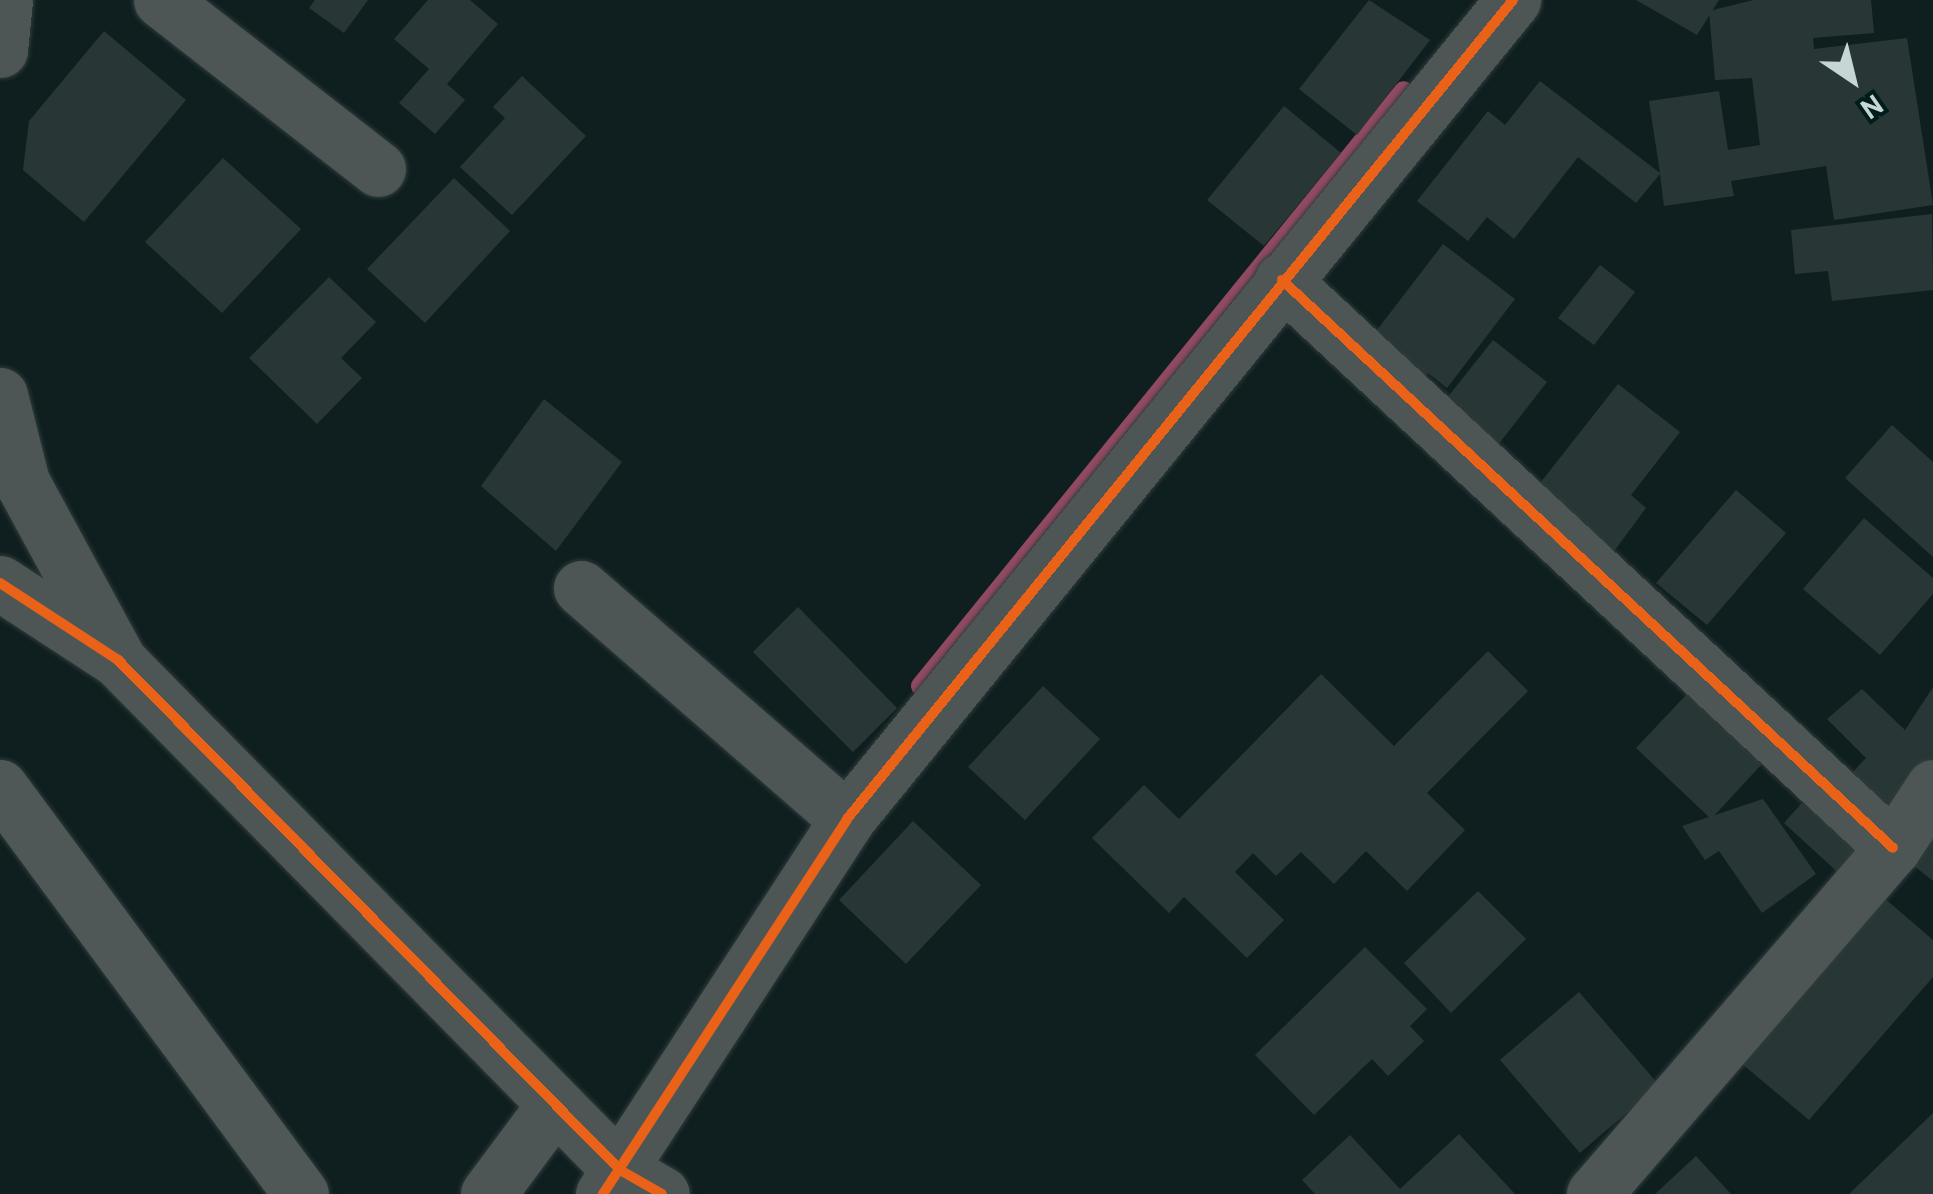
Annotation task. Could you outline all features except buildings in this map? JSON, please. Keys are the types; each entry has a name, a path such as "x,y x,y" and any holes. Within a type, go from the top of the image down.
{"street":[{"path":"0,50 2,0"},
{"path":"161,0 378,169"},
{"path":"0,584 118,660 554,1105 628,1186 848,820 1512,0"},
{"path":"1282,280 1893,848"},
{"path":"0,396 22,482 118,660"},
{"path":"581,588 848,820"},
{"path":"0,786 301,1194"},
{"path":"1594,1194 1893,848 1933,787"},
{"path":"488,1194 554,1105"}],"waterway":[{"path":"921,686 1404,91"}],"cycle path":[{"path":"603,1194 847,819 1513,0"},
{"path":"1282,280 1893,848"},
{"path":"0,583 118,660 620,1170 662,1194"}]}
